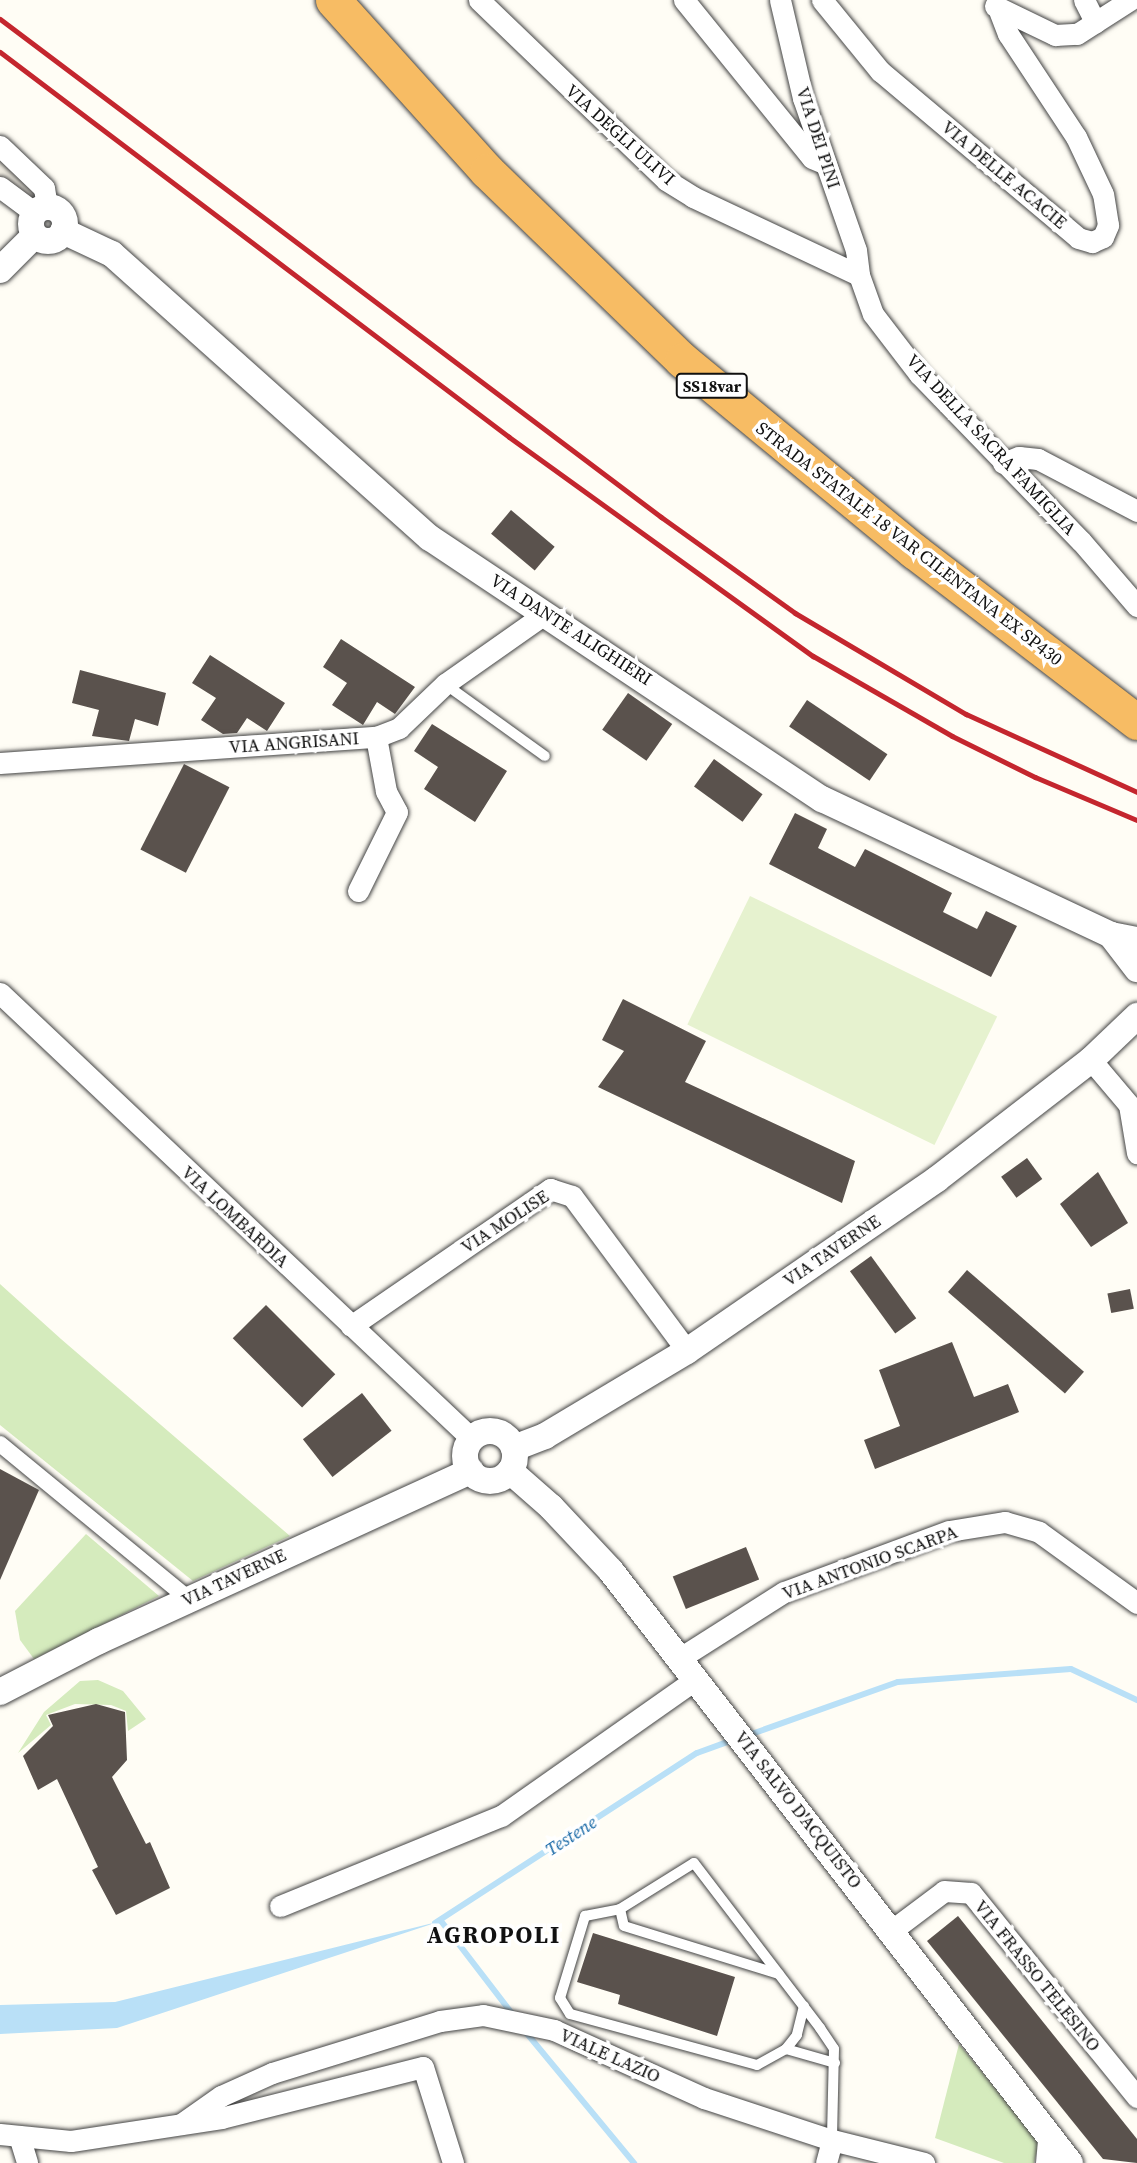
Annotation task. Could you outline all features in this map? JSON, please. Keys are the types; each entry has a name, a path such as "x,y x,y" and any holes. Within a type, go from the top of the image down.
{"highway":[{"name":"STRADA STATALE 18 VAR CILENTANA EX SP430","path":"333,0 496,180 681,360 914,551 1137,722"}],"street":[{"name":"VIA DEGLI ULIVI","path":"479,0 666,180 693,197 859,275"},
{"path":"684,0 812,158 826,164"},
{"name":"VIA DEI PINI","path":"780,0 803,98 856,250 859,275"},
{"name":"VIA DELLE ACACIE","path":"822,0 880,71 1078,238 1092,242 1103,237 1108,225 1103,194 1076,137 1008,34 994,5"},
{"path":"1084,0 1095,22"},
{"path":"994,5 1055,35 1077,34 1130,0"},
{"path":"0,146 44,188 39,219 0,270"},
{"path":"0,187 39,219"},
{"name":"VIA DANTE ALIGHIERI","path":"39,219 50,241 63,231 112,254 430,538 822,799 1111,935 1137,940"},
{"name":"VIA DELLA SACRA FAMIGLIA","path":"859,275 873,314 912,364 1003,463 1081,541 1137,606"},
{"path":"1003,463 1019,457 1038,459 1137,511"},
{"name":"VIA ANGRISANI","path":"0,763 376,737 399,728 445,684 546,613"},
{"path":"358,891 397,812 382,778 376,737"},
{"path":"1111,935 1137,970"},
{"name":"VIA LOMBARDIA","path":"0,993 472,1439"},
{"name":"VIA TAVERNE","path":"512,1460 545,1436 687,1350 937,1179 1091,1060 1134,1013"},
{"path":"1091,1060 1129,1105 1137,1153"},
{"name":"VIA MOLISE","path":"351,1326 550,1189 572,1196 687,1350"},
{"path":"485,1432 499,1432 512,1460 490,1480 471,1471 466,1451 472,1439 485,1432"},
{"path":"0,1444 189,1599"},
{"name":"VIA SALVO D'ACQUISTO","path":"512,1460 551,1507 611,1571 771,1774 891,1931 1047,2152 1070,2163"},
{"name":"VIA TAVERNE","path":"0,1692 189,1599 471,1471"},
{"name":"VIA ANTONIO SCARPA","path":"280,1906 501,1816 692,1674 784,1592 949,1531 1005,1522 1039,1532 1137,1603"},
{"name":"VIA FRASSO TELESINO","path":"891,1931 944,1891 971,1893 1137,2097"},
{"name":"VIALE LAZIO","path":"181,2124 221,2096 272,2073 440,2021 483,2015 554,2031 704,2098 832,2140 924,2163"},
{"name":"VIALE LAZIO","path":"10,2135 71,2141 181,2124 423,2067 453,2163"},
{"path":"10,2135 27,2163"},
{"path":"826,2163 832,2140"}],"lane":[{"path":"445,684 545,756"},
{"path":"804,2006 797,2035 786,2049 757,2065 570,2014 560,1998 585,1916 620,1909 694,1863 804,2006 835,2049 832,2140"},
{"path":"620,1909 624,1926 780,1975"},
{"path":"786,2049 835,2063"}],"green space":[{"path":"750,896 997,1017 934,1145 687,1025"},
{"path":"0,1284 290,1536 193,1581 0,1425"},
{"path":"86,1534 159,1596 34,1659 20,1640 15,1611"},
{"path":"98,1680 123,1691 146,1719 128,1731 126,1711 111,1705 75,1704 46,1715 51,1725 18,1753 44,1712 80,1681"},
{"path":"959,2044 1039,2142 1034,2163 1004,2163 935,2138"}],"shaded area":[{"path":"0,154 36,186 36,205 0,179"}],"water":[{"path":"441,1921 117,2028 0,2034 0,2005 115,2002"}],"building":[{"path":"511,510 555,547 535,570 491,534"},
{"path":"341,639 415,687 395,714 377,702 363,725 332,705 347,683 323,667"},
{"path":"210,655 285,703 267,731 247,718 237,733 223,734 201,720 216,698 192,683"},
{"path":"80,670 166,693 158,726 135,719 129,741 92,736 99,710 72,703"},
{"path":"628,693 672,724 646,761 602,730"},
{"path":"807,700 887,754 870,781 789,727"},
{"path":"432,724 507,771 475,822 424,789 438,767 414,751"},
{"path":"714,759 763,794 743,822 694,787"},
{"path":"184,764 229,787 186,873 140,850"},
{"path":"795,813 827,829 818,848 855,867 865,849 952,893 943,912 977,929 986,911 1017,926 991,977 769,864"},
{"path":"623,999 706,1041 685,1082 855,1161 842,1203 598,1087 624,1051 602,1040"},
{"path":"1027,1158 1042,1179 1016,1198 1001,1177"},
{"path":"1098,1172 1128,1223 1091,1247 1060,1204"},
{"path":"871,1256 916,1318 895,1334 850,1271"},
{"path":"967,1270 1084,1372 1065,1394 948,1292"},
{"path":"1130,1289 1134,1309 1111,1313 1107,1293"},
{"path":"266,1305 335,1374 302,1408 233,1338"},
{"path":"952,1342 974,1397 1008,1384 1019,1412 875,1469 864,1440 900,1426 879,1370"},
{"path":"362,1393 392,1431 332,1477 303,1439"},
{"path":"0,1469 39,1490 0,1580"},
{"path":"746,1547 759,1579 686,1609 673,1577"},
{"path":"96,1704 125,1712 127,1760 112,1777 146,1844 150,1842 170,1888 116,1915 92,1870 98,1867 57,1779 38,1790 23,1756 53,1726 48,1715"},
{"path":"958,1916 1137,2139 1137,2163 1103,2159 927,1941"},
{"path":"593,1933 735,1977 717,2036 618,2004 620,1995 577,1982"}],"waterway":[{"name":"Testene","path":"746,1736 898,1682 1071,1669 1137,1700"},
{"name":"Testene","path":"435,1923 697,1753 732,1740"},
{"path":"441,1921 513,2015"},
{"path":"524,2030 634,2163"}],"railway":[{"path":"0,19 661,517 795,613 966,714 1137,792"},
{"path":"0,52 509,437 813,656 952,736 1035,777 1137,820"}],"district":[{"name":"AGROPOLI","path":"494,1935"}]}
